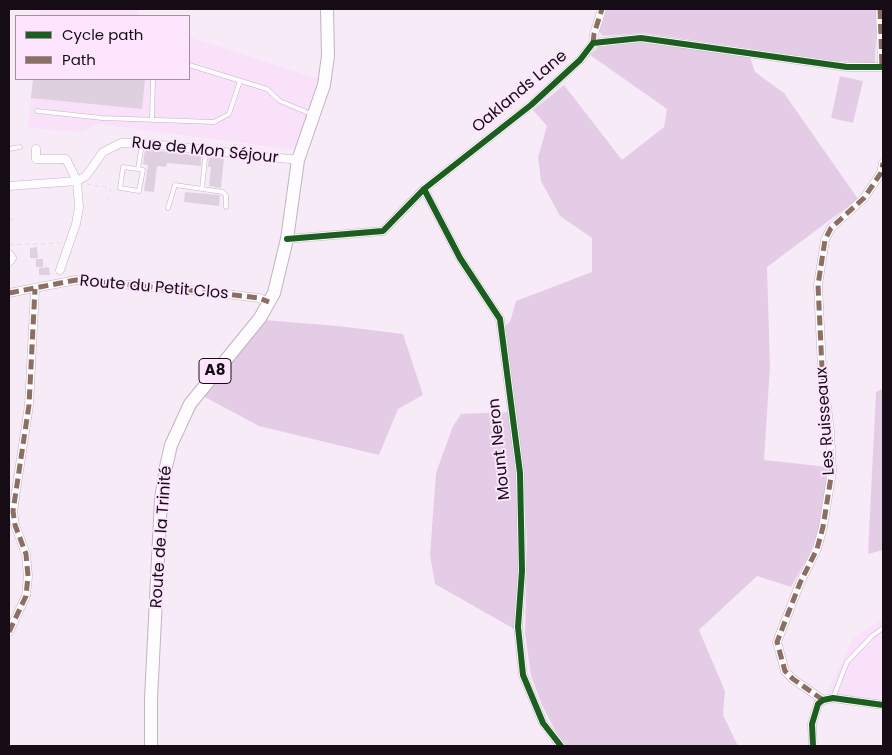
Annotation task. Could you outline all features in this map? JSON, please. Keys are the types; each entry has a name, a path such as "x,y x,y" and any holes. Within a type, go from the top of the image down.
{"main road":[{"name":"Route de la Trinité","path":"151,746 151,699 162,499 171,445 190,404 199,390 249,331 269,302 278,281 287,239 298,160 324,85 328,56 328,9"}],"street":[{"path":"602,9 593,43 641,38 847,67 883,67 880,9"},
{"name":"Oaklands Lane","path":"287,239 382,231 424,188 531,105 580,60 593,43"},
{"name":"Rue de Mon Séjour","path":"77,181 86,176 104,152 121,143 206,149 298,160"},
{"path":"36,148 36,159 52,157 66,159 77,181 80,207 60,270"},
{"name":"Les Ruisseaux","path":"823,700 793,679 785,671 777,642 800,582 817,549 823,527 832,471 830,430 822,368 818,285 825,240 831,228 864,198 881,173 883,163"},
{"path":"9,186 77,181"},
{"name":"Mount Neron","path":"424,188 460,258 500,320 520,473 522,571 518,627 523,675 543,724 561,746"},
{"path":"9,254 12,258 9,262"},
{"name":"Route du Petit Clos","path":"9,293 35,290 76,280 209,292 259,298 269,302"},
{"path":"9,632 26,596 28,576 26,554 15,524 13,511 30,405 35,290"},
{"path":"813,746 812,724 818,704 823,700 833,698 883,705"}],"lane":[{"path":"190,65 267,89 280,101 314,115"},
{"path":"152,118 153,80"},
{"path":"37,111 102,118 152,118 214,122 228,114 240,81"},
{"path":"138,169 142,143"},
{"path":"9,149 20,147"},
{"path":"202,189 206,149"},
{"path":"123,167 138,169 143,170 139,191 120,188 123,167"},
{"path":"168,208 175,185 223,192 226,196 226,207"},
{"path":"833,698 847,662 883,628"}],"path":[{"path":"77,181 110,188 107,200"},
{"path":"9,219 15,218"},
{"path":"9,245 54,242 68,245"}],"shaded area":[{"path":"40,9 137,9 137,15 39,15"},
{"path":"606,9 877,9 875,63 836,61 643,33 603,36 598,30"},
{"path":"190,37 319,79 297,150 99,124 80,132 28,128 33,80 190,80"},
{"path":"643,42 750,57 755,72 784,93 858,199 767,267 770,367 764,460 828,467 825,501 818,532 809,555 791,587 757,576 699,630 725,691 723,715 738,746 567,746 557,734 542,705 531,676 525,633 527,540 523,470 505,326 510,322 516,301 592,272 592,238 560,216 541,181 538,157 547,126 533,110 564,85 622,160 664,127 667,109 590,55 598,47"},
{"path":"840,76 863,81 853,123 831,118"},
{"path":"264,320 403,334 423,395 398,409 379,455 259,426 201,395"},
{"path":"883,389 883,550 868,554 876,392"},
{"path":"508,412 518,473 519,554 516,630 435,584 430,555 436,473 453,426 461,414"},
{"path":"883,617 883,701 827,692 853,639"}],"building":[{"path":"33,80 145,80 142,109 31,98"},
{"path":"145,149 201,156 201,166 167,163 166,167 157,166 154,192 144,191 148,165 143,164"},
{"path":"209,157 224,158 221,188 209,186 211,167 208,167"},
{"path":"185,192 220,195 219,206 184,202"},
{"path":"37,247 38,258 30,258 30,248"},
{"path":"36,259 43,259 43,267 36,267"},
{"path":"49,267 50,275 39,275 39,268"}],"marked path":[{"path":"593,43 602,9"},
{"path":"880,9 882,67"},
{"path":"823,700 793,679 785,671 777,642 800,583 817,549 823,527 832,471 830,431 822,368 818,285 825,240 831,228 864,198 881,173 883,163"},
{"path":"9,293 76,280 209,292 259,298 269,302"},
{"path":"9,632 26,596 28,576 26,554 15,525 13,511 29,405 35,289"}],"cycle path":[{"path":"287,239 383,231 424,189 531,105 580,60 593,43 641,38 847,67 883,67"},
{"path":"424,189 460,258 500,319 520,473 522,571 518,627 523,675 543,723 561,746"},
{"path":"813,746 812,724 818,704 823,700 833,698 883,705"}]}
